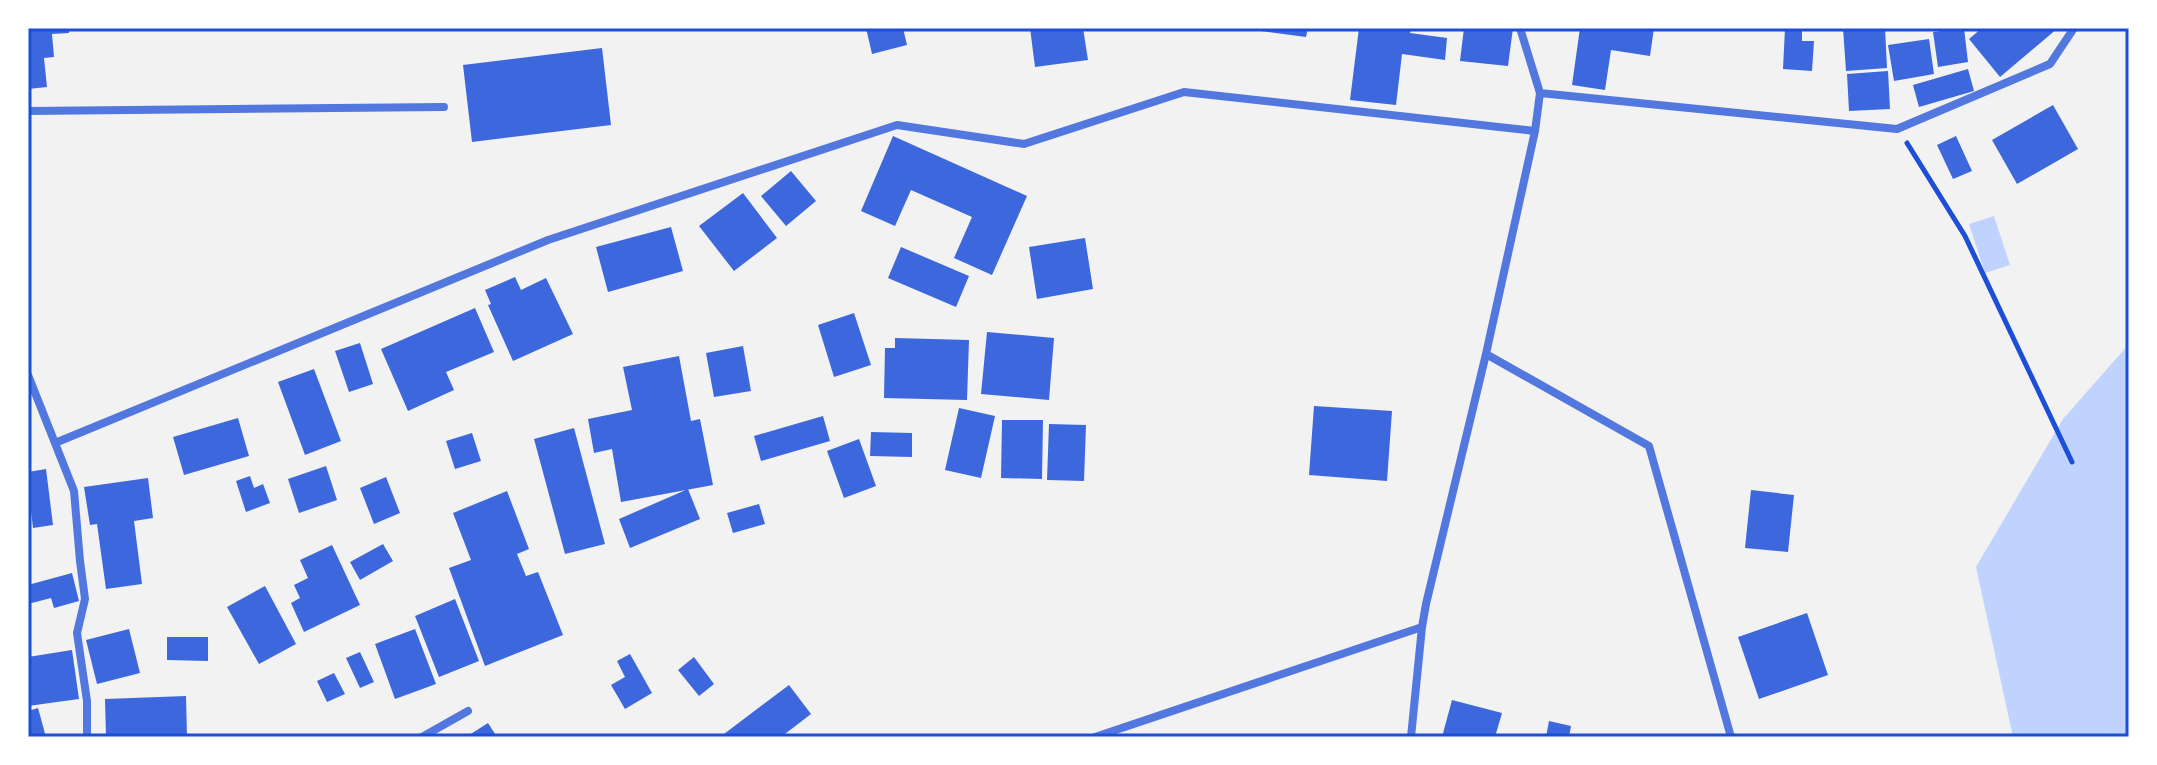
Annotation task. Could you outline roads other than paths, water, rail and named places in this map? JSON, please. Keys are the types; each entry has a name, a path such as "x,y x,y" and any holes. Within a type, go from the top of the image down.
{"street":[{"path":"1411,737 1426,604 1535,131 1540,93 1520,28"},
{"path":"1540,93 1897,129 2050,64 2074,28"},
{"path":"55,443 548,240 897,125 1024,144 1184,92 1535,131"},
{"path":"28,111 444,107"},
{"path":"1486,354 1649,446 1731,737"},
{"path":"28,375 74,491 85,599 77,633 87,701 87,737"},
{"path":"1095,737 1422,627"},
{"path":"422,737 468,711"}],"water":[{"path":"1994,216 2010,265 1985,273 1969,224"},
{"path":"2129,344 2129,737 2013,737 1976,567 2063,419"}]}
